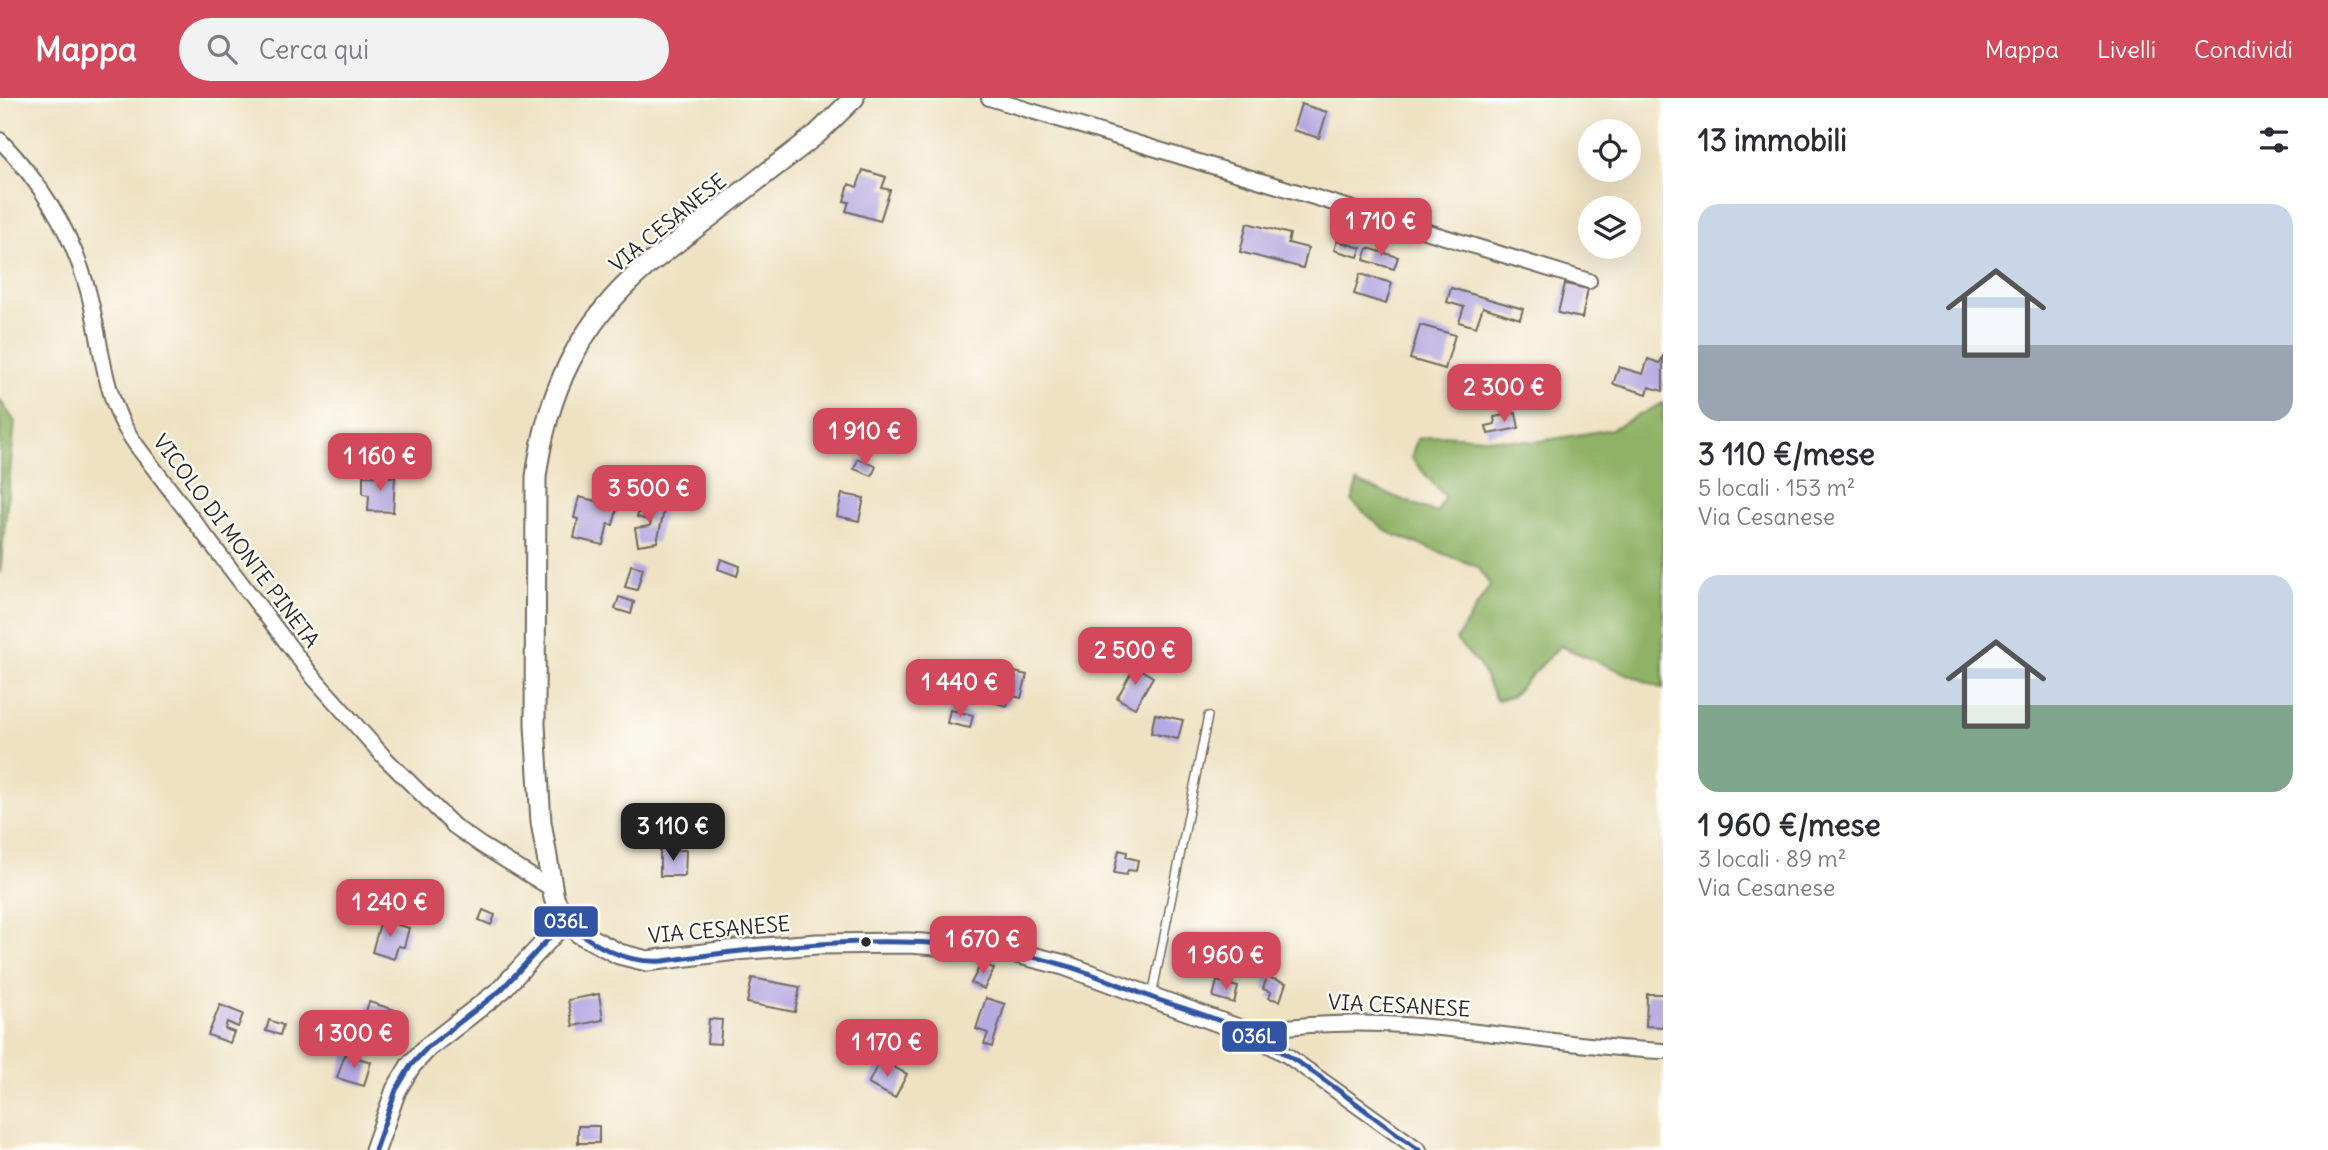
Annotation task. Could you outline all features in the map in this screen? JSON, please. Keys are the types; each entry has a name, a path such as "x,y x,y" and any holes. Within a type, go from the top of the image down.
{"street":[{"name":"VIA CESANESE","path":"854,98 817,134 621,288 581,339 555,395 539,453 534,529 535,737 541,822 552,889 565,921 579,933 608,950 647,961 817,944 909,943 1004,950 1063,965 1246,1032 1301,1025 1385,1024 1663,1051"},
{"path":"989,98 1589,281"},
{"name":"VICOLO DI MONTE PINETA","path":"0,140 35,181 60,217 75,250 93,308 113,400 124,425 146,458 313,677 385,758 454,826 552,889"},
{"path":"375,1150 396,1090 411,1065 428,1047 501,990 565,921"},
{"path":"1246,1032 1289,1056 1419,1150"}],"lane":[{"path":"1152,997 1208,716"}],"green space":[{"path":"0,400 15,422 0,574"},
{"path":"1663,403 1663,689 1560,646 1511,697 1496,700 1480,666 1456,640 1490,585 1478,567 1387,532 1352,502 1357,482 1437,513 1445,497 1411,458 1417,439 1444,435 1535,442 1612,429"}],"building":[{"path":"1301,104 1327,112 1319,138 1293,130"},
{"path":"863,170 886,177 882,188 890,190 880,221 846,211 849,202 844,201 849,184 857,187"},
{"path":"1247,223 1290,234 1288,243 1308,248 1303,268 1240,252"},
{"path":"1337,241 1361,248 1358,257 1334,250"},
{"path":"1368,248 1398,257 1394,269 1364,260"},
{"path":"1360,274 1392,283 1386,304 1354,294"},
{"path":"1565,284 1588,289 1582,318 1558,313"},
{"path":"1451,288 1523,309 1520,319 1483,307 1476,327 1459,322 1464,307 1447,302"},
{"path":"1420,325 1455,335 1445,369 1410,359"},
{"path":"1663,355 1663,391 1649,387 1647,394 1613,384 1619,367 1643,374 1648,359 1660,363"},
{"path":"1516,413 1519,428 1488,434 1486,426 1495,424 1494,417"},
{"path":"858,459 876,466 872,476 854,469"},
{"path":"363,476 395,477 393,512 368,511 369,495 363,494"},
{"path":"842,494 864,498 859,521 837,516"},
{"path":"579,497 618,506 613,525 608,524 603,545 574,538 578,519 574,518"},
{"path":"640,505 664,511 657,542 638,545 635,528 650,526 651,521 637,517"},
{"path":"721,559 740,566 737,576 718,569"},
{"path":"631,565 643,568 637,590 625,587"},
{"path":"619,597 634,602 631,614 615,609"},
{"path":"1135,666 1153,677 1135,708 1117,698"},
{"path":"1002,669 1027,675 1021,698 1010,695 1007,706 993,702"},
{"path":"950,710 973,715 970,728 947,723"},
{"path":"1155,714 1183,720 1178,739 1151,733"},
{"path":"660,850 686,850 685,876 660,876"},
{"path":"1119,850 1127,852 1126,857 1138,860 1136,871 1128,870 1126,875 1114,873"},
{"path":"483,910 495,915 491,925 479,920"},
{"path":"381,920 409,928 404,947 398,946 394,959 372,952"},
{"path":"1184,934 1197,936 1194,954 1181,952"},
{"path":"982,962 994,969 984,989 971,983"},
{"path":"1267,977 1286,983 1280,1001 1269,998 1271,992 1263,989"},
{"path":"752,978 800,987 795,1012 747,1003"},
{"path":"1217,981 1238,987 1234,1003 1213,997"},
{"path":"599,994 603,1020 573,1026 568,1000"},
{"path":"1647,994 1663,994 1663,1027 1646,1026"},
{"path":"986,998 1005,1004 992,1047 984,1044 988,1033 976,1029"},
{"path":"369,1002 395,1010 391,1020 385,1018 382,1030 362,1024"},
{"path":"220,1005 243,1014 238,1027 227,1022 225,1029 234,1032 230,1043 208,1035"},
{"path":"709,1019 722,1020 720,1044 707,1043"},
{"path":"269,1020 283,1025 280,1035 266,1031"},
{"path":"345,1054 371,1062 364,1086 337,1078"},
{"path":"880,1060 907,1074 895,1098 868,1084"},
{"path":"578,1126 599,1126 599,1143 578,1143"}],"transit line":[{"name":"036L","path":"375,1150 396,1090 411,1065 428,1047 501,990 565,921 586,938 610,951 649,961 813,944 915,942 1015,953 1064,965 1248,1033 1314,1073 1419,1150"}]}
